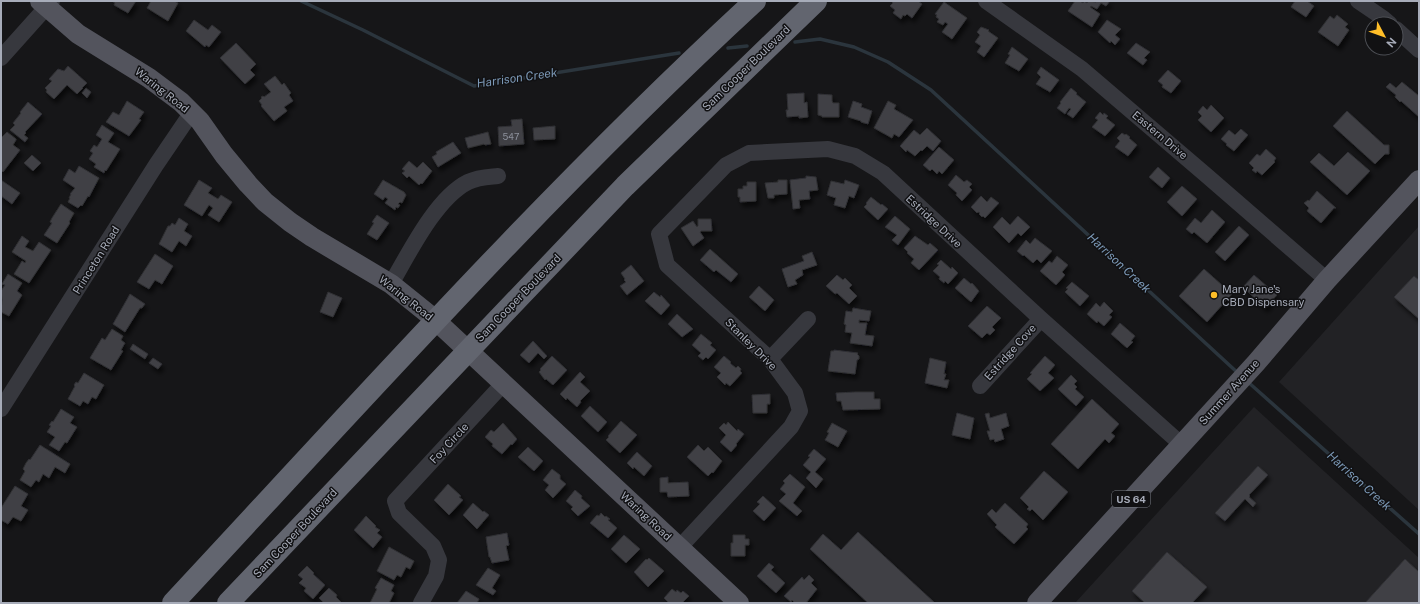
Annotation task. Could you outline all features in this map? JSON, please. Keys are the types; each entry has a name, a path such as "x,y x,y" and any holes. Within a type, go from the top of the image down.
{"highway":[{"path":"173,603 460,296 539,214 639,113 756,1"},
{"name":"Sam Cooper Boulevard","path":"228,603 625,186 816,1"}],"main road":[{"name":"Waring Road","path":"46,3 78,34 149,78 192,112 237,172 265,202 312,237 391,284 432,317 739,603"},
{"name":"Summer Avenue","path":"1037,603 1256,363 1327,280 1419,180"}],"street":[{"name":"Eastern Drive","path":"986,1 1082,69 1327,280"},
{"path":"1358,1 1380,16"},
{"path":"1,58 46,3"},
{"path":"1404,36 1419,50"},
{"name":"Princeton Road","path":"1,409 152,171 192,112"},
{"name":"Estridge Drive","path":"659,234 726,165 749,153 828,149 855,156 883,173 1041,319 1181,444"},
{"path":"391,284 421,234 446,201 468,182 498,176"},
{"name":"Stanley Drive","path":"659,234 667,265 770,359 795,393 800,411 791,427 680,547"},
{"path":"770,359 808,319"},
{"name":"Estridge Cove","path":"980,386 1041,319"},
{"name":"Foy Circle","path":"421,603 436,576 439,560 433,546 399,513 395,501 503,384"}],"shaded area":[{"path":"1419,226 1419,510 1279,382"},
{"path":"1254,407 1419,558 1419,603 1075,603"}],"building":[{"path":"112,1 136,1 128,13 114,5 115,3"},
{"path":"151,1 174,1 178,3 168,21 147,8"},
{"path":"891,1 918,1 922,4 912,18 907,14 905,16 903,15 901,19 893,13 895,10 890,6 893,3"},
{"path":"1075,1 1080,1 1083,3 1084,1 1087,3 1088,1 1110,1 1106,6 1101,3 1097,9 1091,6 1090,7 1100,14 1092,27 1068,11"},
{"path":"1295,1 1307,1 1314,6 1306,17 1291,7"},
{"path":"944,2 967,18 952,39 942,32 948,24 945,22 943,25 937,22 939,19 935,14"},
{"path":"1337,15 1348,24 1345,27 1349,30 1338,46 1318,32 1330,16 1334,19"},
{"path":"194,20 208,30 212,25 221,32 209,47 206,45 205,47 186,31"},
{"path":"1107,20 1121,29 1115,35 1120,39 1115,45 1111,41 1110,43 1098,32"},
{"path":"981,27 989,30 988,31 998,38 984,57 977,52 981,46 975,42 980,35 977,32"},
{"path":"236,43 256,64 250,70 255,75 245,84 220,58"},
{"path":"1136,43 1150,52 1144,58 1147,60 1143,65 1127,53"},
{"path":"1012,47 1028,59 1019,71 1005,63 1010,55 1008,54"},
{"path":"68,66 87,83 77,94 67,85 54,99 46,92 47,90 45,88 52,81 49,79 58,69 64,71"},
{"path":"1041,67 1059,80 1050,92 1036,84 1041,77 1037,73"},
{"path":"1168,70 1181,81 1171,93 1162,87 1163,85 1158,81"},
{"path":"275,76 282,85 284,83 291,93 289,95 293,101 284,107 287,111 274,121 261,106 262,105 259,101 262,98 261,97 264,97 271,92 264,84"},
{"path":"1402,82 1419,96 1419,117 1401,101 1400,102 1395,97 1396,95 1386,87 1390,83 1396,88"},
{"path":"86,88 91,92 87,98 82,93"},
{"path":"1071,88 1086,102 1073,118 1067,114 1071,109 1069,108 1065,114 1057,108"},
{"path":"804,93 804,103 807,102 808,117 787,117 787,94"},
{"path":"818,94 832,95 833,103 839,103 839,117 822,117 818,115"},
{"path":"127,101 144,112 139,119 141,120 129,136 106,122 113,112 119,115"},
{"path":"853,101 862,104 861,107 872,111 868,124 848,117"},
{"path":"888,101 896,105 894,109 913,120 899,137 894,134 892,138 874,128"},
{"path":"28,102 42,114 25,132 26,133 24,135 28,138 25,142 10,130 15,125 13,123"},
{"path":"1211,105 1224,118 1211,132 1198,120 1202,116 1198,112 1203,106 1207,110"},
{"path":"1347,111 1384,145 1389,145 1389,154 1385,154 1375,164 1333,126"},
{"path":"1100,112 1103,115 1104,113 1108,116 1106,118 1115,125 1105,136 1092,127 1098,120 1095,118"},
{"path":"522,119 524,144 499,146 498,127 512,126 511,120"},
{"path":"102,125 114,133 108,142 120,149 104,173 94,167 96,164 89,159 93,153 90,151 94,145 97,147 102,139 96,135"},
{"path":"555,126 555,139 534,140 533,128"},
{"path":"927,128 941,141 933,151 927,146 915,156 907,150 906,152 900,146 914,130 920,135"},
{"path":"1241,129 1248,135 1234,151 1221,139 1229,130 1235,135"},
{"path":"7,132 16,139 13,145 20,150 3,172 1,170 1,138"},
{"path":"488,132 491,144 468,148 465,138"},
{"path":"1122,133 1130,137 1129,138 1137,145 1128,156 1115,147 1120,141 1117,138"},
{"path":"453,142 461,153 438,167 432,157 437,154 436,152"},
{"path":"939,147 954,160 942,174 939,171 937,174 932,169 930,171 923,165"},
{"path":"1266,149 1276,158 1274,161 1275,162 1262,175 1257,171 1256,173 1252,170 1254,168 1249,163 1257,154 1260,156"},
{"path":"1348,152 1370,171 1347,195 1310,162 1319,153 1334,166"},
{"path":"32,155 41,163 33,171 24,163"},
{"path":"409,161 417,168 423,162 432,171 422,184 421,183 419,185 409,176 407,178 402,173 405,171 402,169"},
{"path":"79,166 99,178 89,197 88,196 82,206 81,205 78,208 68,202 70,194 75,188 63,180 69,169 75,173"},
{"path":"1158,167 1170,178 1162,188 1149,177"},
{"path":"956,175 964,182 967,180 972,184 969,187 972,190 962,201 956,195 957,193 948,185"},
{"path":"806,176 816,177 818,190 809,191 810,199 799,200 800,208 793,209 790,180 806,178"},
{"path":"1,180 20,193 12,204 1,196"},
{"path":"199,180 212,188 208,193 218,199 221,195 232,202 219,222 208,215 213,208 209,205 202,216 184,205"},
{"path":"383,180 404,192 406,195 402,203 400,202 398,204 400,205 398,208 396,207 395,210 385,203 388,199 385,197 383,200 374,194"},
{"path":"778,180 787,180 787,194 774,195 774,198 768,198 765,183 778,182"},
{"path":"845,180 859,185 854,198 849,196 845,208 834,205 836,198 827,195 831,181 844,184"},
{"path":"747,182 756,182 756,201 740,202 740,197 738,197 738,189 743,189 743,186 747,186"},
{"path":"1182,186 1197,199 1182,216 1167,202"},
{"path":"1317,191 1336,208 1334,208 1321,223 1307,211 1309,208 1304,203 1308,200 1309,201"},
{"path":"981,196 987,202 991,197 999,203 985,218 971,207"},
{"path":"871,197 888,209 878,220 864,207"},
{"path":"61,204 74,213 69,222 70,223 57,243 44,235 52,223 50,222"},
{"path":"1212,210 1225,222 1207,243 1194,232 1192,234 1186,229 1195,218 1201,223"},
{"path":"377,215 389,223 377,240 367,234"},
{"path":"895,216 910,229 898,245 892,240 897,235 885,227"},
{"path":"1018,216 1030,227 1021,236 1018,233 1009,243 993,227 1002,217 1010,225"},
{"path":"179,218 188,224 184,231 192,236 186,246 179,241 172,252 159,244 168,226 172,223 175,225"},
{"path":"698,219 711,219 712,231 701,231 700,232 704,238 693,246 681,228 693,221 697,227"},
{"path":"1239,226 1249,235 1225,261 1215,252"},
{"path":"22,236 29,241 25,247 33,251 39,242 51,250 29,283 14,274 22,261 25,263 26,261 12,252"},
{"path":"915,236 928,245 930,243 938,250 919,270 911,263 914,259 904,248"},
{"path":"1035,238 1052,251 1041,263 1037,259 1033,263 1017,251 1026,240 1030,244"},
{"path":"710,249 738,274 731,282 716,270 714,272 700,260"},
{"path":"812,252 817,265 802,270 803,275 795,280 797,284 788,287 782,269 804,261 802,256"},
{"path":"155,254 173,266 162,284 155,280 149,289 137,282"},
{"path":"1057,256 1068,265 1062,272 1065,275 1056,285 1040,271 1049,261 1052,263"},
{"path":"941,260 958,273 948,284 939,279 940,277 933,271 939,265 937,264"},
{"path":"631,265 644,281 627,295 620,286 626,282 621,273"},
{"path":"1204,269 1232,294 1207,322 1179,296"},
{"path":"8,274 22,283 17,291 22,295 9,316 1,312 1,291 5,285 2,284"},
{"path":"837,275 843,280 845,278 852,285 849,288 857,296 849,304 837,293 835,294 826,286"},
{"path":"1254,275 1277,295 1265,308 1243,287"},
{"path":"1414,276 1419,280 1419,319 1394,297"},
{"path":"964,278 971,284 972,283 979,291 971,302 955,288"},
{"path":"1072,282 1089,296 1080,306 1065,292 1068,289 1066,288"},
{"path":"759,286 774,300 765,311 749,297"},
{"path":"328,292 342,298 333,317 320,312"},
{"path":"654,292 660,297 661,295 670,305 661,315 645,301"},
{"path":"130,294 145,304 142,308 140,308 125,332 113,324"},
{"path":"1104,302 1113,311 1109,315 1112,317 1104,326 1098,321 1097,323 1087,314 1096,303 1100,307"},
{"path":"987,306 1001,318 992,327 995,330 990,335 987,333 982,338 968,326"},
{"path":"853,308 871,311 869,321 859,320 859,323 867,323 865,335 874,336 872,346 850,343 852,333 845,332 846,325 844,324 846,311 852,312"},
{"path":"677,314 693,329 682,337 668,324"},
{"path":"1120,323 1135,336 1131,341 1133,342 1127,348 1111,334"},
{"path":"112,329 123,336 121,340 125,343 121,350 123,351 111,370 90,358 102,338 105,340"},
{"path":"701,334 712,343 710,345 716,350 708,359 706,357 703,360 698,356 701,353 692,345"},
{"path":"533,341 547,356 544,359 538,353 529,363 520,355"},
{"path":"133,344 148,354 145,359 130,349"},
{"path":"834,350 858,353 859,359 857,360 855,374 828,371 831,351"},
{"path":"552,356 567,370 553,385 546,379 545,380 539,372"},
{"path":"724,356 736,368 738,366 742,373 730,386 726,383 725,385 717,377 721,373 714,367"},
{"path":"1045,356 1055,365 1048,373 1054,378 1040,391 1027,379 1032,374 1030,373"},
{"path":"153,358 162,364 158,369 149,363"},
{"path":"930,358 946,362 944,374 946,374 944,380 949,380 947,388 925,383"},
{"path":"580,372 585,377 580,382 590,391 580,401 581,402 577,407 560,394"},
{"path":"84,373 104,385 96,399 92,397 88,404 83,401 80,406 68,399 75,386 74,385 76,382 78,383"},
{"path":"1071,375 1077,381 1074,384 1077,387 1075,389 1084,397 1076,406 1058,389"},
{"path":"874,392 874,399 880,399 880,409 843,410 841,401 837,401 836,393"},
{"path":"770,394 770,404 767,404 767,413 753,413 752,395"},
{"path":"1092,399 1119,424 1111,433 1115,436 1109,443 1105,439 1078,469 1051,444"},
{"path":"590,406 607,422 598,432 581,416"},
{"path":"61,409 74,417 70,423 77,427 67,443 65,442 59,451 49,445 55,437 47,432 51,426 49,425 52,421 53,422"},
{"path":"957,413 974,418 970,439 952,435"},
{"path":"989,413 990,418 1006,413 1009,426 1001,429 1004,439 995,442 994,439 990,440 987,431 990,431 985,414"},
{"path":"621,421 637,435 620,453 606,440"},
{"path":"728,422 737,431 738,429 744,434 731,452 720,442 726,435 719,428 724,423 726,425"},
{"path":"503,423 517,439 502,454 492,446 493,444 485,437 491,430 494,432"},
{"path":"832,423 847,431 838,447 825,440"},
{"path":"40,445 70,464 65,473 55,467 49,478 43,474 39,482 36,480 31,487 20,480 25,471 23,469 26,463 29,459 30,460"},
{"path":"698,445 704,451 708,447 722,461 713,473 712,472 708,476 687,457"},
{"path":"528,447 543,461 534,471 518,457"},
{"path":"814,449 826,459 815,472 823,479 816,488 806,478 811,472 803,465 810,457 808,456"},
{"path":"637,452 652,466 644,476 627,463"},
{"path":"1258,466 1268,475 1249,495 1249,497 1256,503 1253,507 1245,499 1225,521 1215,513"},
{"path":"552,469 560,475 560,479 566,484 553,498 545,490 549,485 543,480"},
{"path":"1044,471 1068,492 1043,520 1032,509 1030,511 1027,509 1029,507 1020,498"},
{"path":"790,474 805,487 793,503 802,511 797,516 779,501 786,494 780,489 785,483 783,481"},
{"path":"668,477 668,483 688,482 689,496 668,497 667,492 660,492 660,478"},
{"path":"448,484 461,496 459,497 463,500 449,515 434,500"},
{"path":"15,486 28,494 21,506 28,510 21,521 13,517 8,524 1,520 1,508"},
{"path":"575,490 590,506 578,516 571,509 573,507 566,501"},
{"path":"763,496 776,508 764,521 753,511 760,504 757,502"},
{"path":"473,503 489,515 477,529 463,515"},
{"path":"1005,503 1028,524 1026,527 1028,529 1014,544 995,527 997,525 987,514 992,509 996,513"},
{"path":"601,513 610,519 608,520 617,528 608,538 590,523 597,515 599,516"},
{"path":"366,516 376,526 375,527 380,530 377,533 382,537 373,548 354,530"},
{"path":"858,532 935,603 868,603 810,549 823,534 841,550"},
{"path":"507,533 509,545 506,546 509,560 492,563 489,557 486,537"},
{"path":"624,535 640,549 626,563 611,549"},
{"path":"733,535 745,535 745,539 749,539 749,545 745,545 745,556 731,556 731,543 733,543"},
{"path":"389,547 414,561 410,569 406,567 401,577 397,575 394,580 377,571"},
{"path":"1167,552 1207,587 1192,603 1145,603 1132,591"},
{"path":"649,558 664,571 648,587 634,572 646,559 647,560"},
{"path":"1405,559 1419,572 1419,603 1365,603"},
{"path":"769,563 774,567 771,570 785,583 776,593 757,576"},
{"path":"307,566 325,585 313,599 304,591 306,588 299,583 303,579 298,575"},
{"path":"488,568 500,575 492,588 496,591 493,595 476,585"},
{"path":"809,575 814,580 811,583 817,589 806,603 795,603 792,600 791,602 784,596 802,577 804,580"},
{"path":"381,578 394,585 391,591 394,593 389,603 370,603 377,589 375,588"},
{"path":"329,588 337,595 336,597 342,603 324,603 319,598"},
{"path":"672,589 681,593 683,591 689,596 682,603 669,603 664,598"},
{"path":"466,591 479,599 477,603 457,603"}],"waterway":[{"name":"Harrison Creek","path":"301,1 363,30 474,86 679,53"},
{"name":"Harrison Creek","path":"795,42 820,39 854,47 888,62 931,90 1239,374"},
{"name":"Harrison Creek","path":"728,48 747,46"},
{"name":"Harrison Creek","path":"1248,382 1419,534"}],"place":[{"name":"Mary Jane's CBD Dispensary","path":"1214,295"}]}
